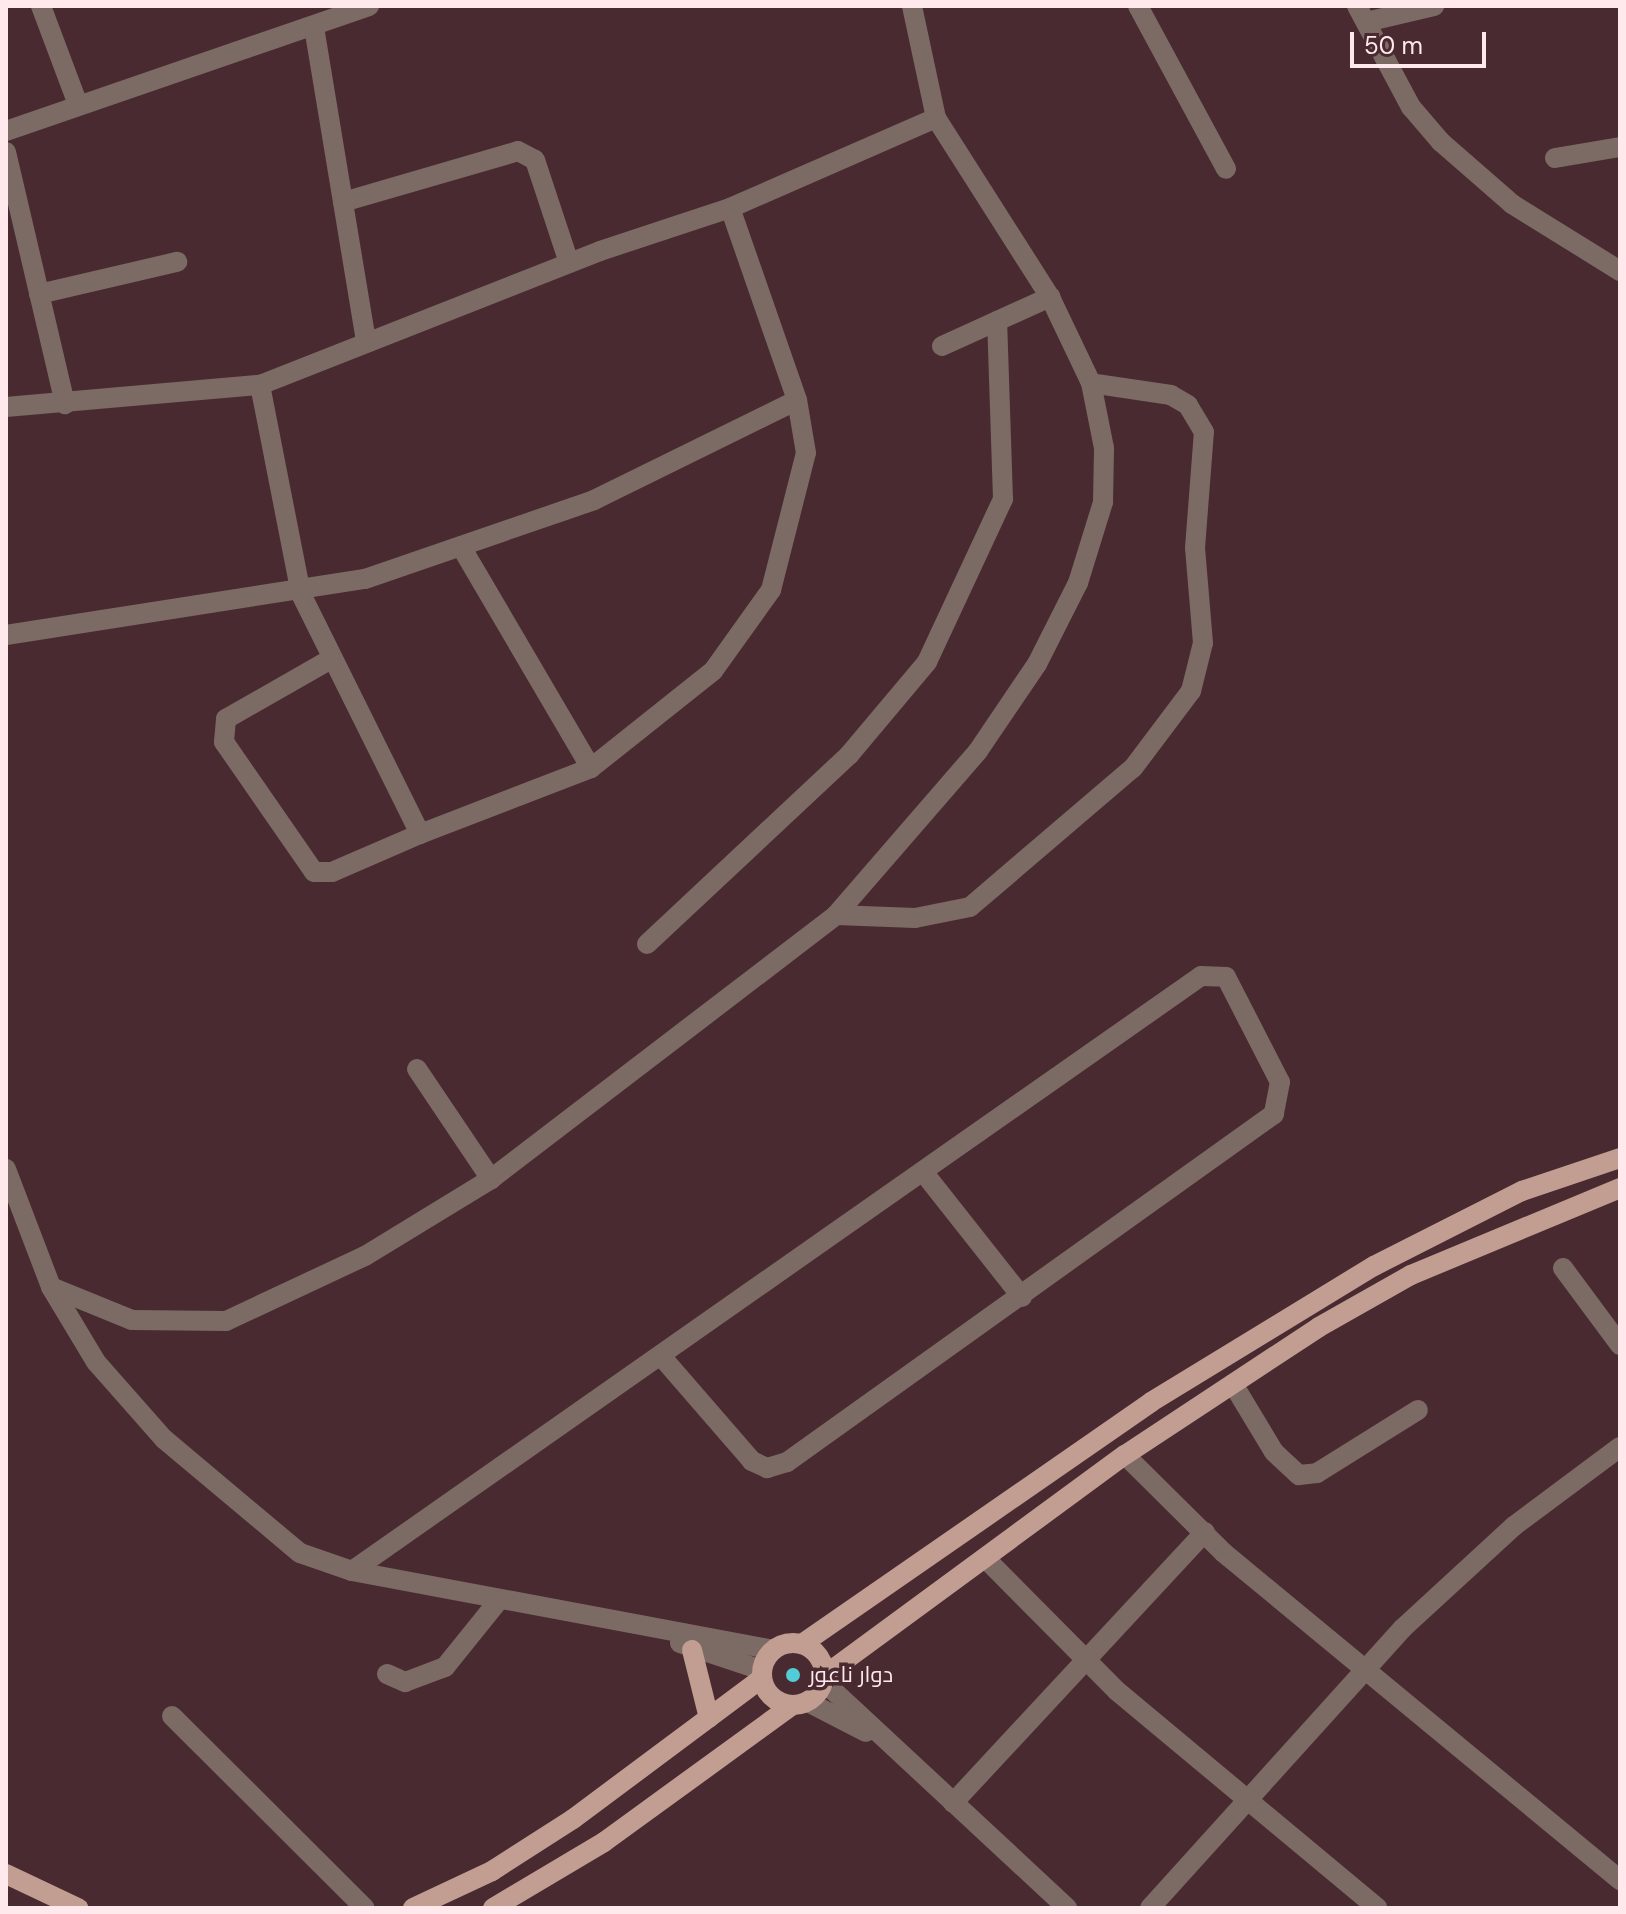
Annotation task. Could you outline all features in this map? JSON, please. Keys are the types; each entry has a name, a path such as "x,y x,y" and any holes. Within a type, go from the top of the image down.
{"main road":[{"path":"413,1908 521,1853 709,1718 761,1675 773,1650 802,1644 1151,1402 1374,1266 1522,1191 1620,1158"},
{"path":"493,1908 604,1842 800,1704 824,1678 985,1558 1125,1455 1233,1384 1411,1275 1620,1188"},
{"path":"802,1644 819,1656 824,1678"},
{"path":"692,1650 709,1718"},
{"path":"761,1675 777,1702 800,1704"},
{"path":"6,1874 78,1908"}],"street":[{"path":"41,6 77,102"},
{"path":"6,131 77,102 314,27 369,6"},
{"path":"51,1287 132,1320 226,1321 304,1289 491,1179 836,915 978,751 1037,664 1078,583 1103,502 1104,448 1091,383 1050,297 936,118 912,6"},
{"path":"1138,6 1226,169"},
{"path":"1434,6 1362,14 1411,107 1441,142 1512,204 1620,271"},
{"path":"314,27 366,341"},
{"path":"6,407 260,385 569,263 730,208 936,118"},
{"path":"1555,158 1620,147"},
{"path":"343,202 518,151 535,160 569,263"},
{"path":"6,152 65,404"},
{"path":"331,659 226,719 224,742 314,872 332,872 420,834 591,768 713,671 771,590 806,453 797,400 730,208"},
{"path":"39,294 177,262"},
{"path":"942,346 1050,297"},
{"path":"647,944 849,755 927,662 1003,499 997,321"},
{"path":"836,915 915,918 970,907 1133,768 1191,691 1203,643 1195,548 1204,432 1188,405 1171,395 1091,383"},
{"path":"260,385 301,594 420,834"},
{"path":"6,635 301,594 463,550 638,480 797,400"},
{"path":"463,550 591,768"},
{"path":"352,1571 662,1357 1201,976 1226,977 1280,1082 1274,1114 787,1462 767,1468 752,1461 662,1357"},
{"path":"417,1069 491,1179"},
{"path":"6,1169 51,1287 96,1362 164,1439 300,1553 352,1571 670,1636 773,1650"},
{"path":"924,1173 1022,1297"},
{"path":"1563,1268 1620,1345"},
{"path":"1233,1384 1274,1452 1299,1475 1317,1473 1418,1410"},
{"path":"1150,1908 1247,1794 1362,1668 1503,1536 1620,1447"},
{"path":"1125,1455 1205,1532 1362,1668 1620,1880"},
{"path":"953,1803 1205,1532"},
{"path":"985,1558 1088,1658 1117,1691 1247,1794 1377,1908"},
{"path":"387,1674 405,1682 445,1667 499,1600"},
{"path":"670,1636 692,1650 761,1675"},
{"path":"824,1678 887,1743 1067,1908"},
{"path":"800,1704 887,1743"},
{"path":"172,1716 365,1908"}],"place":[{"name":"دوار ناعور","path":"793,1675"}]}
